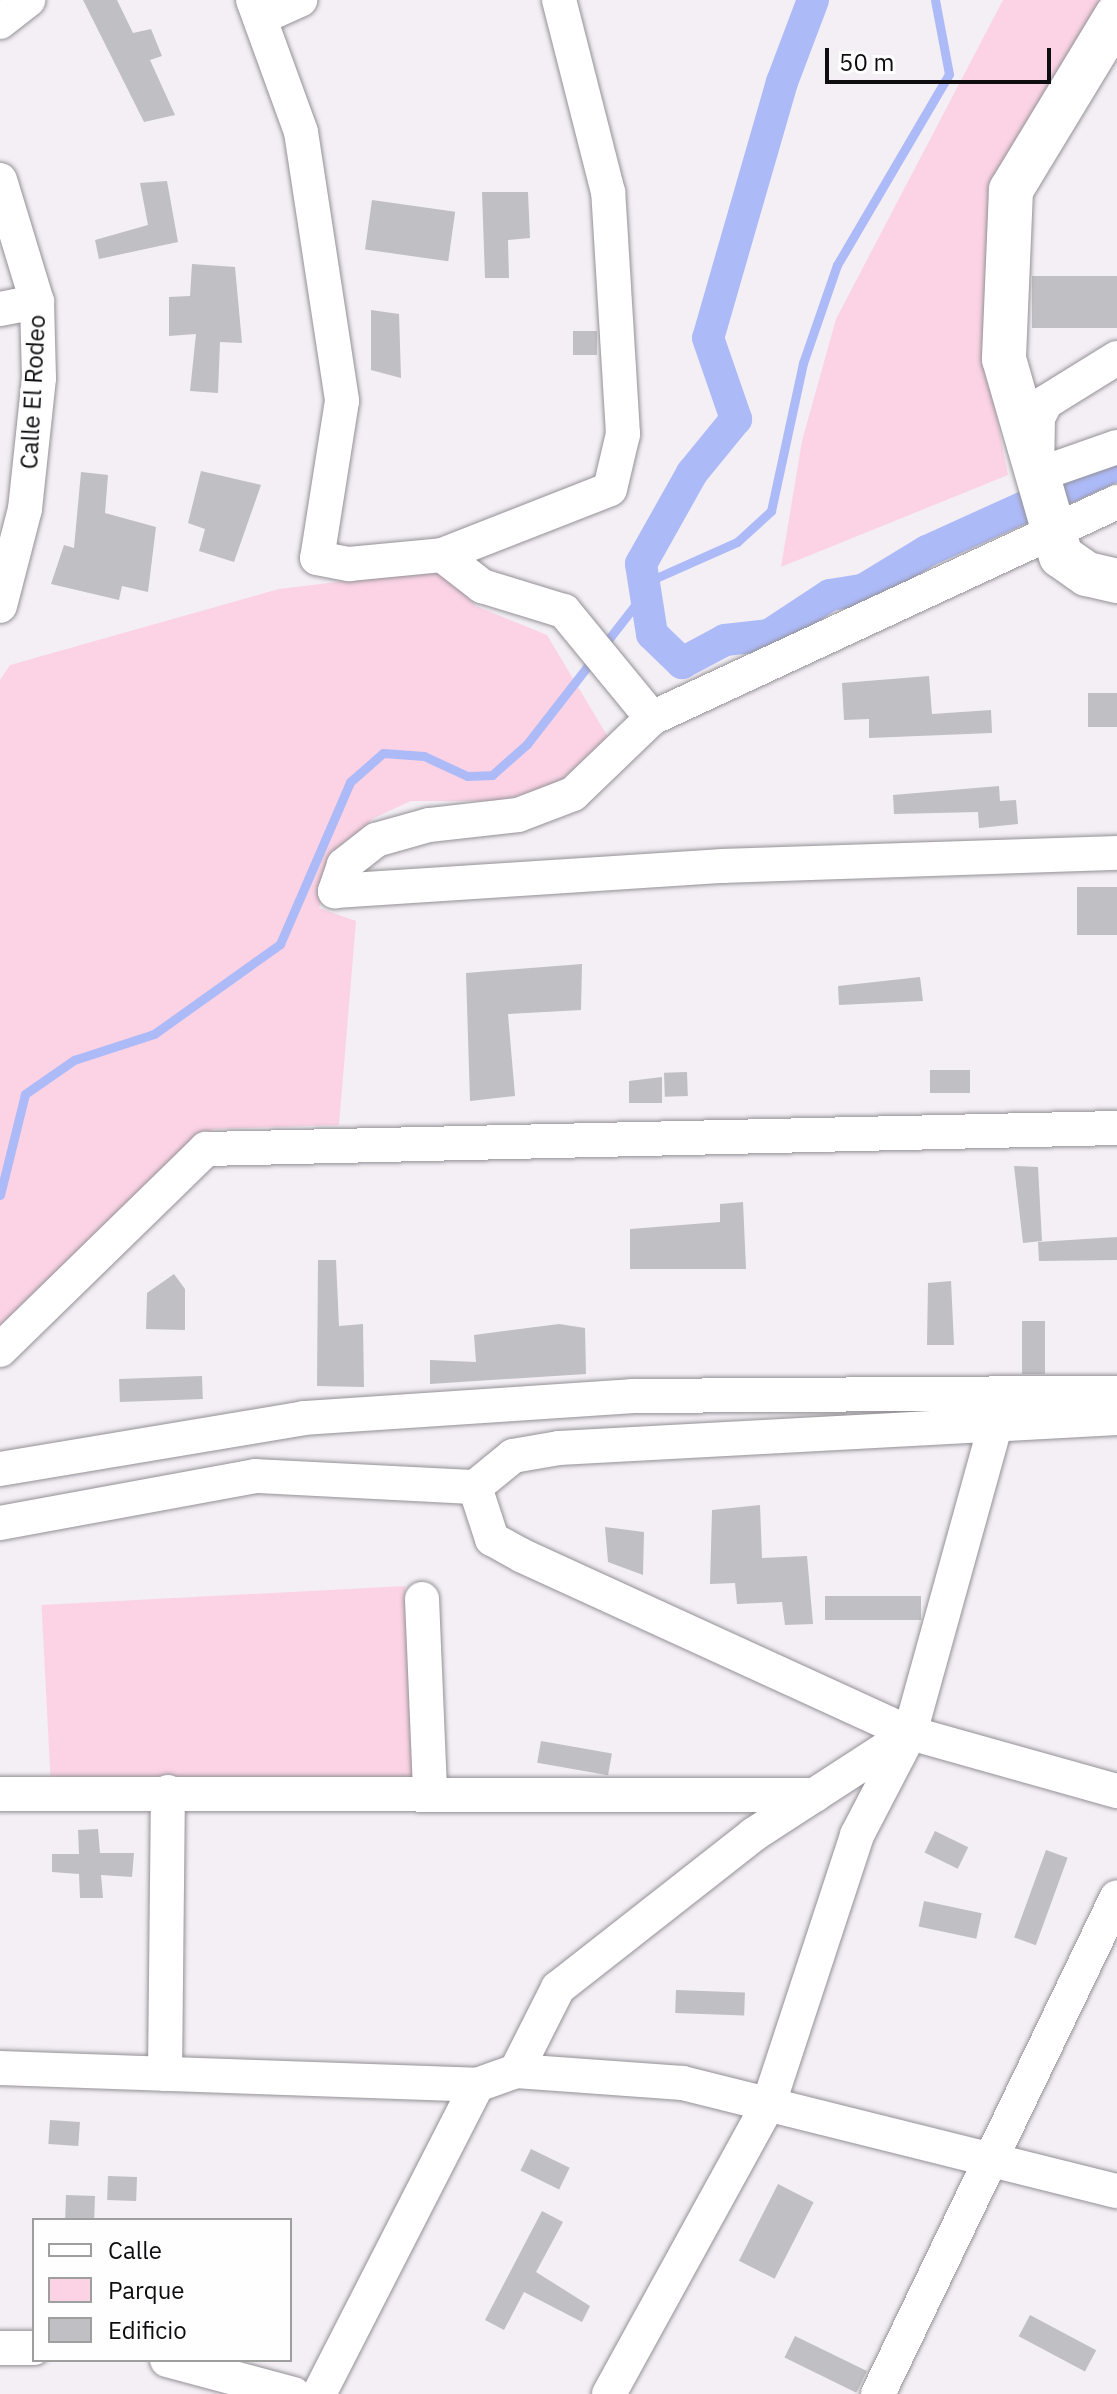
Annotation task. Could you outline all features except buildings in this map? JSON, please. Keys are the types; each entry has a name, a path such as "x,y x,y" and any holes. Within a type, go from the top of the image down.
{"street":[{"path":"0,22 28,0"},
{"path":"300,0 258,9 301,132 342,401 317,558 349,564 442,555 610,489 623,434 608,192 559,0"},
{"path":"1117,15 1011,190 1004,359 1061,556 1087,574 1117,581"},
{"name":"Calle El Rodeo","path":"0,180 37,302 35,441 0,606"},
{"path":"0,309 37,302"},
{"path":"1044,504 1038,418 1046,402 1117,358"},
{"path":"1117,447 1044,504 652,718 573,794 518,815 429,825 376,840 344,865 335,891 739,865 1117,853"},
{"path":"1044,504 1117,502"},
{"path":"442,555 482,586 564,611 652,718"},
{"path":"0,1350 206,1149 1117,1128"},
{"path":"0,1469 304,1418 632,1396 1117,1393"},
{"path":"0,1523 256,1476 475,1487 513,1456 559,1448 1117,1418"},
{"path":"609,2394 769,2103 857,1835 910,1733 995,1426"},
{"path":"475,1487 492,1539 910,1733 1117,1791"},
{"path":"422,1599 430,1793"},
{"path":"516,2071 558,1988 815,1795 910,1733"},
{"path":"165,2074 168,1792"},
{"path":"0,1794 815,1795"},
{"path":"878,2394 987,2161 1117,1897"},
{"path":"0,2068 477,2085 516,2071 683,2083 1117,2191"},
{"path":"319,2394 477,2085"},
{"path":"0,2348 32,2348"},
{"path":"174,2362 294,2394"}],"green space":[{"path":"1003,0 1102,0 992,184 985,357 1008,475 781,567 802,441 836,319"},
{"path":"443,569 476,606 547,635 608,737 558,783 500,801 411,801 372,819 328,879 319,908 356,921 339,1125 213,1129 0,1344 0,680 10,665 279,589"},
{"path":"405,1586 415,1784 52,1803 41,1605"}],"waterway":[{"path":"813,0 782,82 708,338 736,419 692,473 641,564 652,634 682,663 725,640 769,635 830,595 863,590 927,551 1117,465"},
{"path":"0,1195 25,1094 74,1060 154,1034 280,944 350,782 383,753 424,756 467,776 492,775 527,744 656,578 737,542 771,511 803,363 837,265 949,74 935,0"}]}
